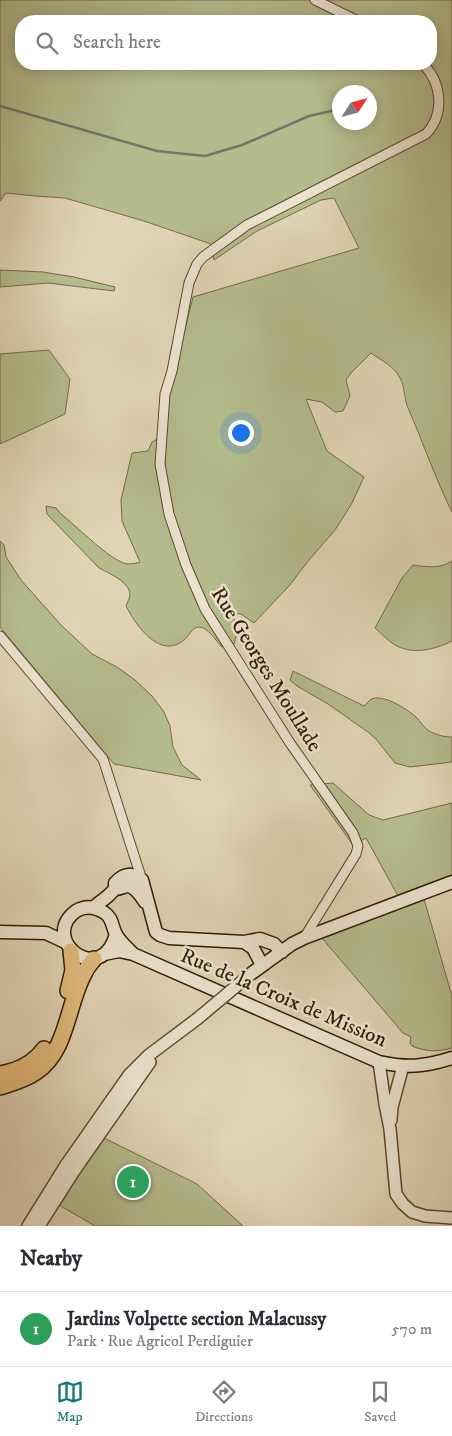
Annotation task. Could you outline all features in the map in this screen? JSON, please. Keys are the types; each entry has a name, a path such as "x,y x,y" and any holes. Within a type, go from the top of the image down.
{"highway":[{"path":"0,1074 12,1072 26,1066 37,1059 46,1046 71,982 73,970 68,946"},
{"path":"0,1086 18,1081 36,1072 48,1062 58,1044 85,972 99,957"}],"main road":[{"path":"107,914 115,883 118,879 128,874 136,875 142,880 156,932 160,936 244,942 260,939 274,944 282,952"},
{"path":"244,942 253,948 257,969 292,944 304,938 452,882"},
{"path":"94,907 112,892 125,886 131,887 138,893 150,909"},
{"path":"0,932 46,933 66,923 81,908 94,907 107,914 114,925 116,934 133,954"},
{"path":"66,923 64,932 68,946"},
{"path":"46,933 68,946 81,958 99,957 119,952 133,954"},
{"path":"99,957 113,944 116,934"},
{"name":"Rue de la Croix de Mission","path":"133,954 379,1062 403,1066 435,1064 452,1058"}],"street":[{"path":"315,0 346,15"},
{"name":"Rue Georges Moullade","path":"304,938 356,854 358,846 353,833 290,743 205,609 186,565 169,514 160,464 165,394 189,283 197,264 203,257 247,224 426,134 432,127 440,102 436,84 427,70"},
{"path":"0,636 103,759 142,880"},
{"path":"28,1226 66,1165 129,1075 142,1062 257,969"},
{"path":"39,1226 74,1171 159,1048"},
{"path":"379,1062 390,1129 396,1194 402,1204 412,1212 425,1216 452,1218"},
{"path":"390,1129 392,1107 403,1066"}],"green space":[{"path":"0,0 452,0 452,512 408,408 403,385 398,374 371,353 346,380 350,396 343,411 335,412 322,402 306,399 327,451 364,477 351,505 335,530 289,586 254,623 241,614 233,613 237,633 234,644 222,647 209,632 199,627 194,629 176,645 158,644 150,638 136,623 126,606 130,594 126,586 118,578 99,568 47,514 46,506 56,508 114,558 126,564 140,562 122,521 121,500 132,453 148,451 152,442 165,435 169,393 193,297 359,248 334,198 321,200 257,231 214,260 211,244 144,221 65,198 6,193 0,201"},
{"path":"0,270 43,272 115,287 114,291 48,283 0,287"},
{"path":"49,350 70,379 65,414 0,444 0,354"},
{"path":"0,541 4,545 6,557 21,580 61,625 92,654 117,667 152,696 164,712 170,726 173,747 182,765 201,780 114,764 0,627"},
{"path":"452,561 452,641 425,650 404,649 388,640 375,628 402,578 413,565 429,567 447,564"},
{"path":"293,671 364,706 370,700 381,698 407,710 429,731 441,736 452,737 452,762 410,767 395,763 368,732 290,680"},
{"path":"333,783 369,815 383,820 452,803 452,876 398,896 366,838 353,845 310,785"},
{"path":"424,899 452,996 452,1048 432,1051 412,1046 410,1043 411,1037 403,1033 321,937"},
{"path":"104,1138 197,1184 243,1226 95,1226 59,1205"}],"waterway":[{"path":"0,106 157,151 205,156 242,145 309,116 332,111"}],"place":[{"name":"Jardins Volpette section Malacussy","path":"133,1182"}]}
